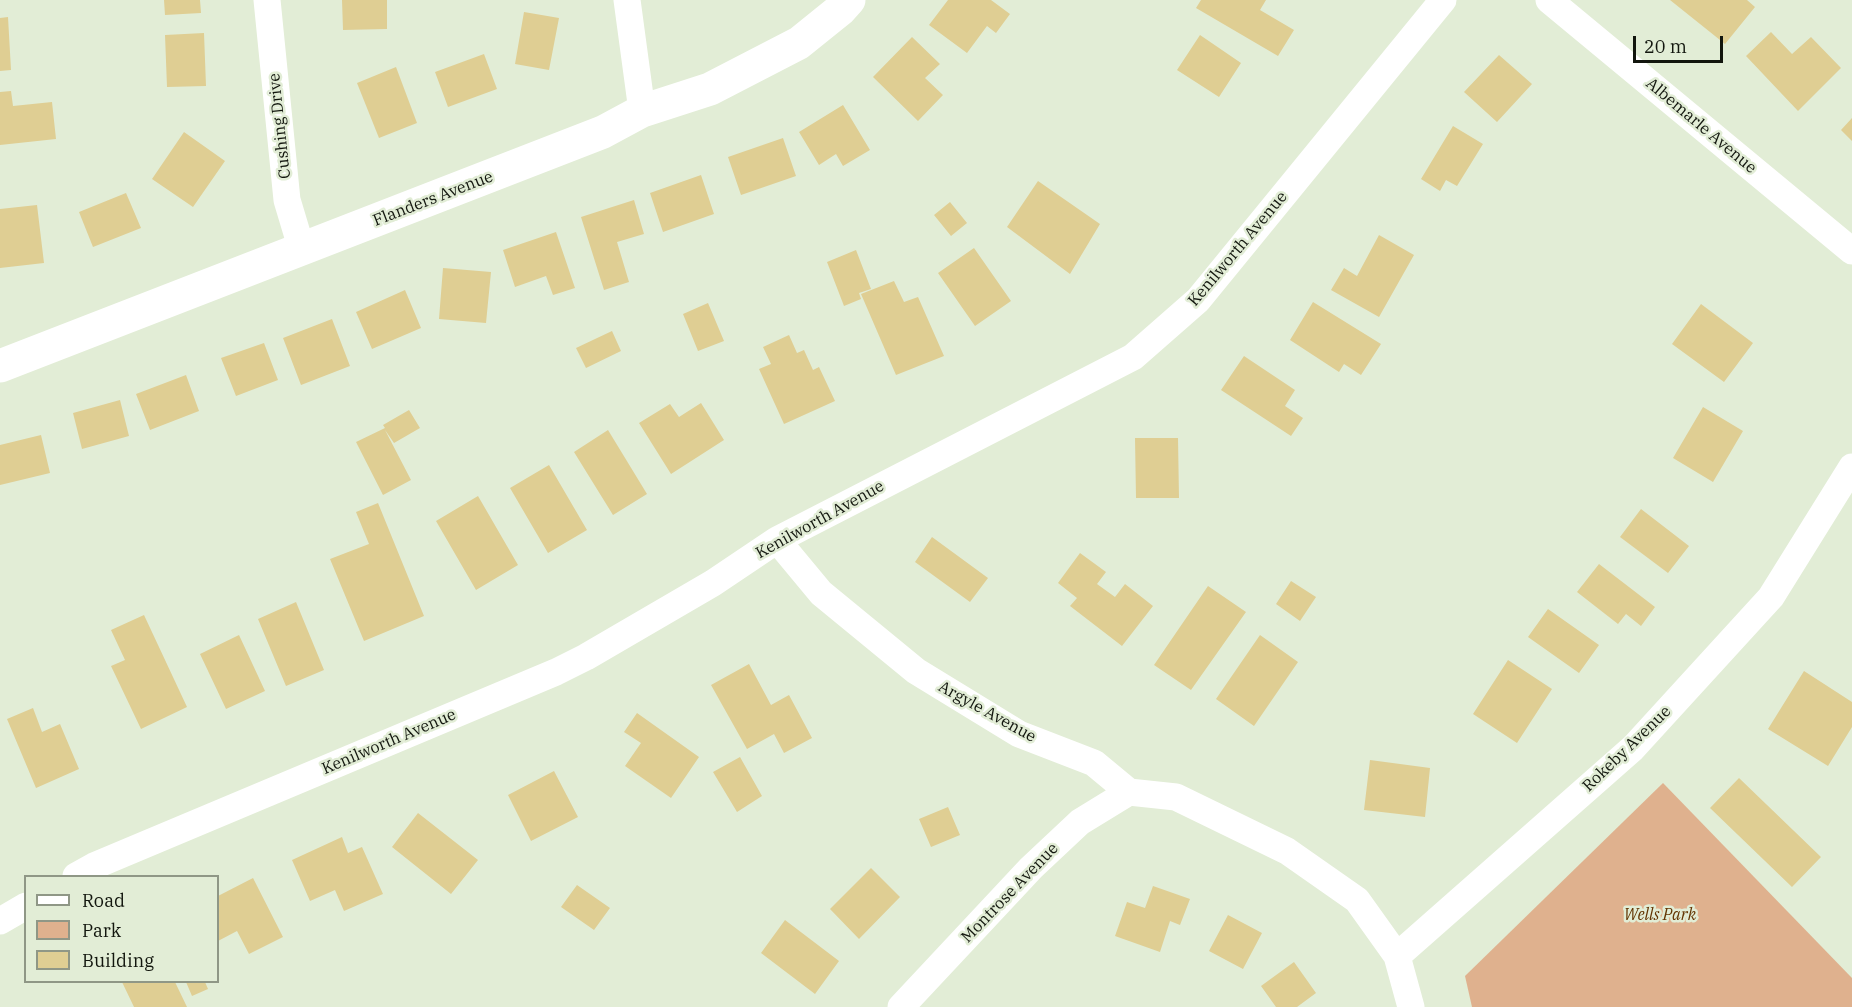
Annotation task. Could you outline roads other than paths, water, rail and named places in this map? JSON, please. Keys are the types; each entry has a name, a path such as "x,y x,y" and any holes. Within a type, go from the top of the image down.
{"street":[{"name":"Cushing Drive","path":"267,0 287,200 302,250"},
{"path":"627,0 642,111"},
{"name":"Flanders Avenue","path":"0,366 603,132 642,111 710,89 799,43 849,0"},
{"name":"Kenilworth Avenue","path":"78,875 94,866 556,672 713,583 777,540 1133,357 1198,300 1443,0"},
{"name":"Albemarle Avenue","path":"1550,0 1852,251"},
{"name":"Rokeby Avenue","path":"1397,956 1633,748 1771,597 1852,467"},
{"name":"Argyle Avenue","path":"777,540 821,593 916,671 1019,734 1094,763 1129,792"},
{"path":"1129,792 1176,797 1287,851 1357,900 1397,956 1411,1007"},
{"name":"Montrose Avenue","path":"901,1007 1031,868 1080,822 1129,792"},
{"path":"0,921 24,907"}],"park label":[{"name":"Wells Park","path":"1660,915"}]}
